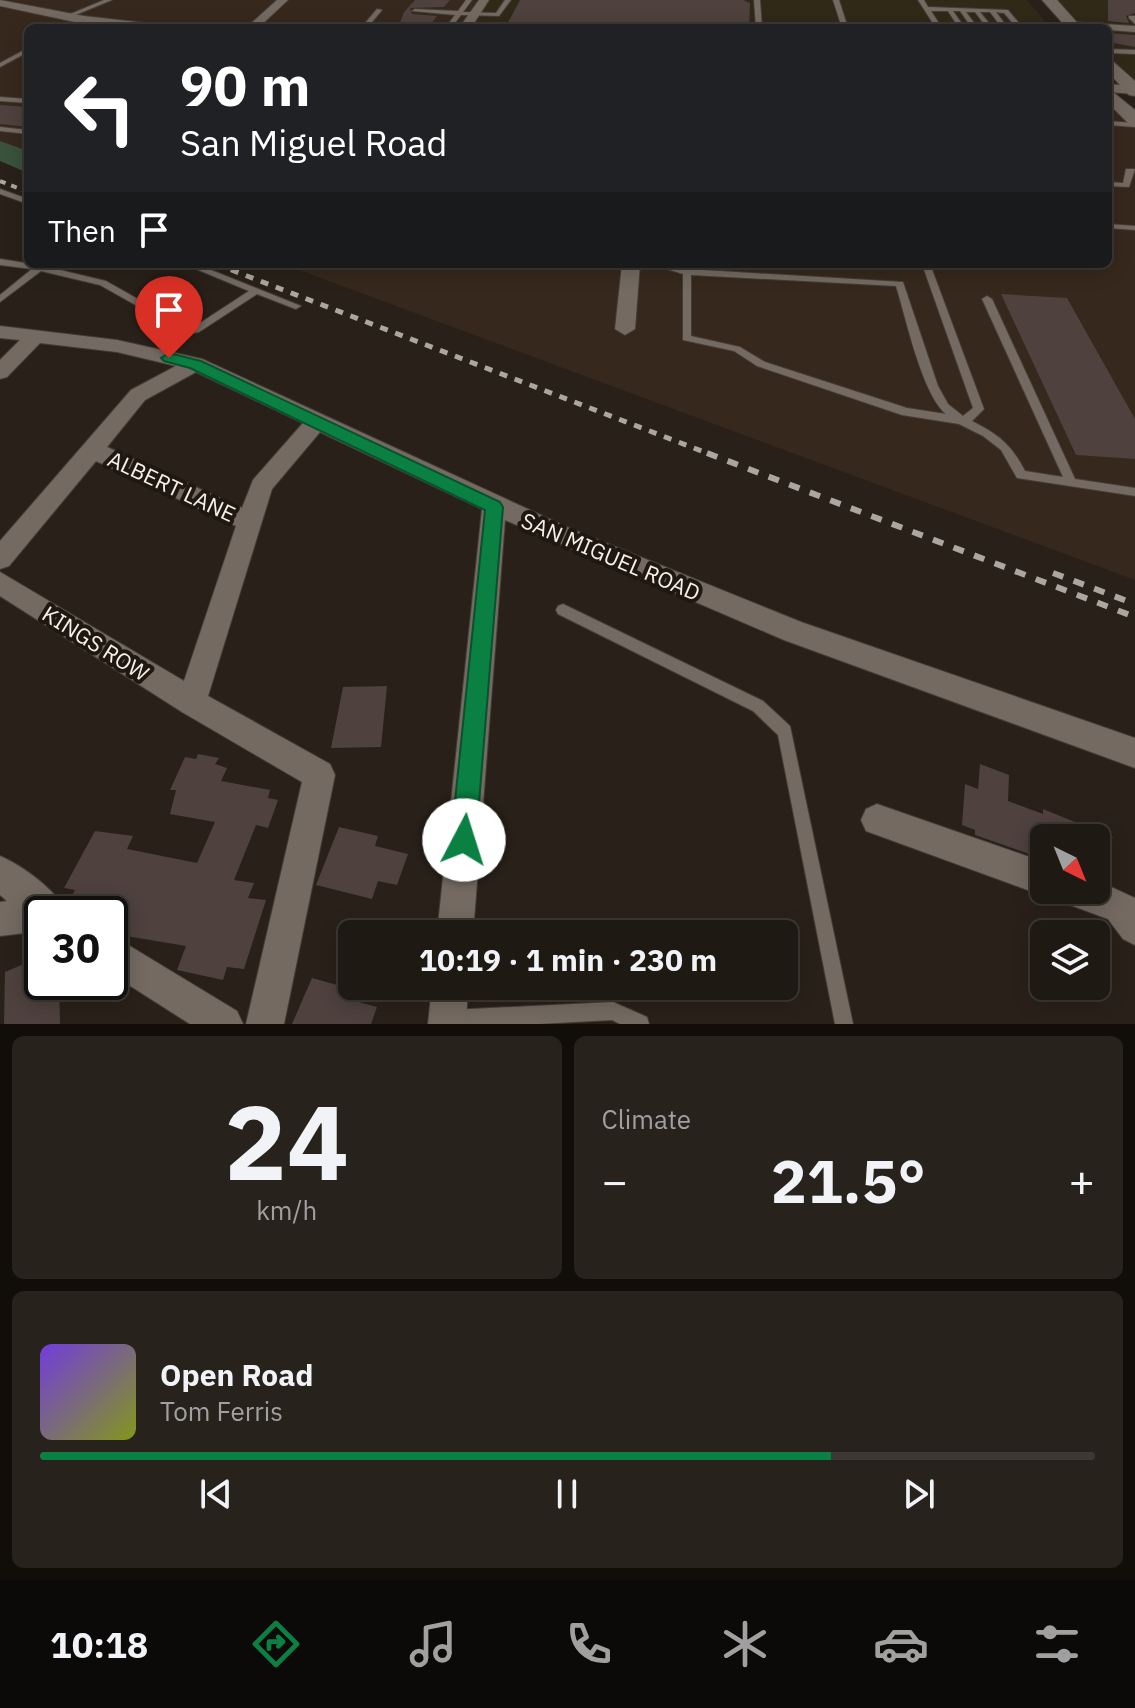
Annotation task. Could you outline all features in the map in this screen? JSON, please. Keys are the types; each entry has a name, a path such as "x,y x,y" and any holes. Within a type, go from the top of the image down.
{"main road":[{"path":"1049,0 1072,24"},
{"path":"1112,66 1135,90"},
{"path":"1112,95 1135,123"}],"street":[{"path":"256,24 283,0"},
{"path":"468,24 484,0"},
{"path":"0,1 66,22 84,20 120,24"},
{"path":"1112,28 1135,29"},
{"path":"1112,90 1135,90"},
{"path":"625,329 631,268"},
{"name":"SAN MIGUEL ROAD","path":"0,332 117,346 195,364 494,507 794,632 1135,753"},
{"path":"0,372 35,337"},
{"path":"0,559 138,395 195,364"},
{"path":"192,702 261,486 316,422"},
{"name":"ALBERT LANE","path":"93,450 250,522"},
{"path":"456,920 494,507"},
{"name":"KINGS ROW","path":"0,583 192,702 319,775 265,1024"},
{"path":"877,820 1030,874"},
{"path":"0,873 27,896"},
{"path":"1107,904 1130,914"},
{"path":"0,919 24,916"},
{"path":"128,963 224,1024"}],"lane":[{"path":"66,22 109,0"},
{"path":"275,0 283,0"},
{"path":"452,24 469,0"},
{"path":"415,11 497,15 508,0"},
{"path":"757,0 759,24"},
{"path":"836,0 844,24"},
{"path":"921,0 936,24"},
{"path":"926,9 1006,11 1017,24"},
{"path":"367,24 379,10"},
{"path":"950,10 959,24"},
{"path":"962,10 972,24"},
{"path":"976,10 987,24"},
{"path":"992,11 1002,24"},
{"path":"1112,51 1135,52"},
{"path":"0,65 24,52"},
{"path":"0,99 24,101"},
{"path":"1112,123 1135,123"},
{"path":"0,129 24,132"},
{"path":"1112,184 1126,185 1129,171 1135,171"},
{"path":"0,191 24,200"},
{"path":"1112,226 1135,228"},
{"path":"0,262 24,266"},
{"path":"0,299 5,290 39,268 58,270 103,283 187,331 196,330 256,290"},
{"path":"198,268 296,306"},
{"path":"670,268 687,272 900,284 942,406 1011,451 1021,475 1135,492"},
{"path":"687,272 686,338 737,349 761,364 906,412 965,421 979,409 927,268"},
{"path":"987,299 1071,482"},
{"path":"563,610 758,706 785,731 844,1024"},
{"path":"448,1010 613,1011 640,1024"}],"shaded area":[{"path":"0,0 484,0 468,24 24,24 24,150 0,141"},
{"path":"484,0 1027,0 1048,24 468,24"},
{"path":"1049,0 1135,0 1135,91 1112,66 1112,24 1071,24"},
{"path":"1112,97 1135,120 1135,580 299,270 1112,268"}],"green space":[{"path":"0,141 24,150 24,171 0,161"}],"building":[{"path":"415,0 450,0 444,7 410,8 412,14 437,16 431,24 400,24 404,12"},
{"path":"520,0 743,0 750,3 749,24 507,24"},
{"path":"1108,0 1135,0 1135,13 1126,16 1129,23 1108,21"},
{"path":"1112,33 1135,35 1135,47 1112,43"},
{"path":"0,105 24,107 24,127 0,124"},
{"path":"1001,294 1067,298 1135,419 1135,459 1076,455"},
{"path":"387,686 381,747 331,748 343,687"},
{"path":"198,754 219,758 215,764 227,768 221,781 270,790 268,798 278,800 268,828 256,825 234,880 254,883 248,898 266,900 244,969 227,967 223,980 177,970 186,946 128,936 128,896 72,896 75,890 64,888 95,831 133,836 127,849 197,863 215,822 170,814 176,790 170,790 185,757 196,759"},
{"path":"980,764 1009,775 1008,801 1043,814 1043,809 1080,824 1030,824 1030,854 975,835 975,830 962,825 965,784 978,789"},
{"path":"339,827 378,836 375,846 408,854 397,885 378,881 372,899 316,885"},
{"path":"24,964 24,1000 59,1000 60,1024 4,1024 5,972"},
{"path":"312,978 338,985 338,1000 360,1000 377,1007 371,1024 292,1024"}],"railway":[{"path":"0,181 24,190"},
{"path":"226,268 712,455"},
{"path":"707,453 1135,617"},
{"path":"1053,573 1135,604"}],"route":[{"path":"169,358 195,364 494,507 464,840"}]}
